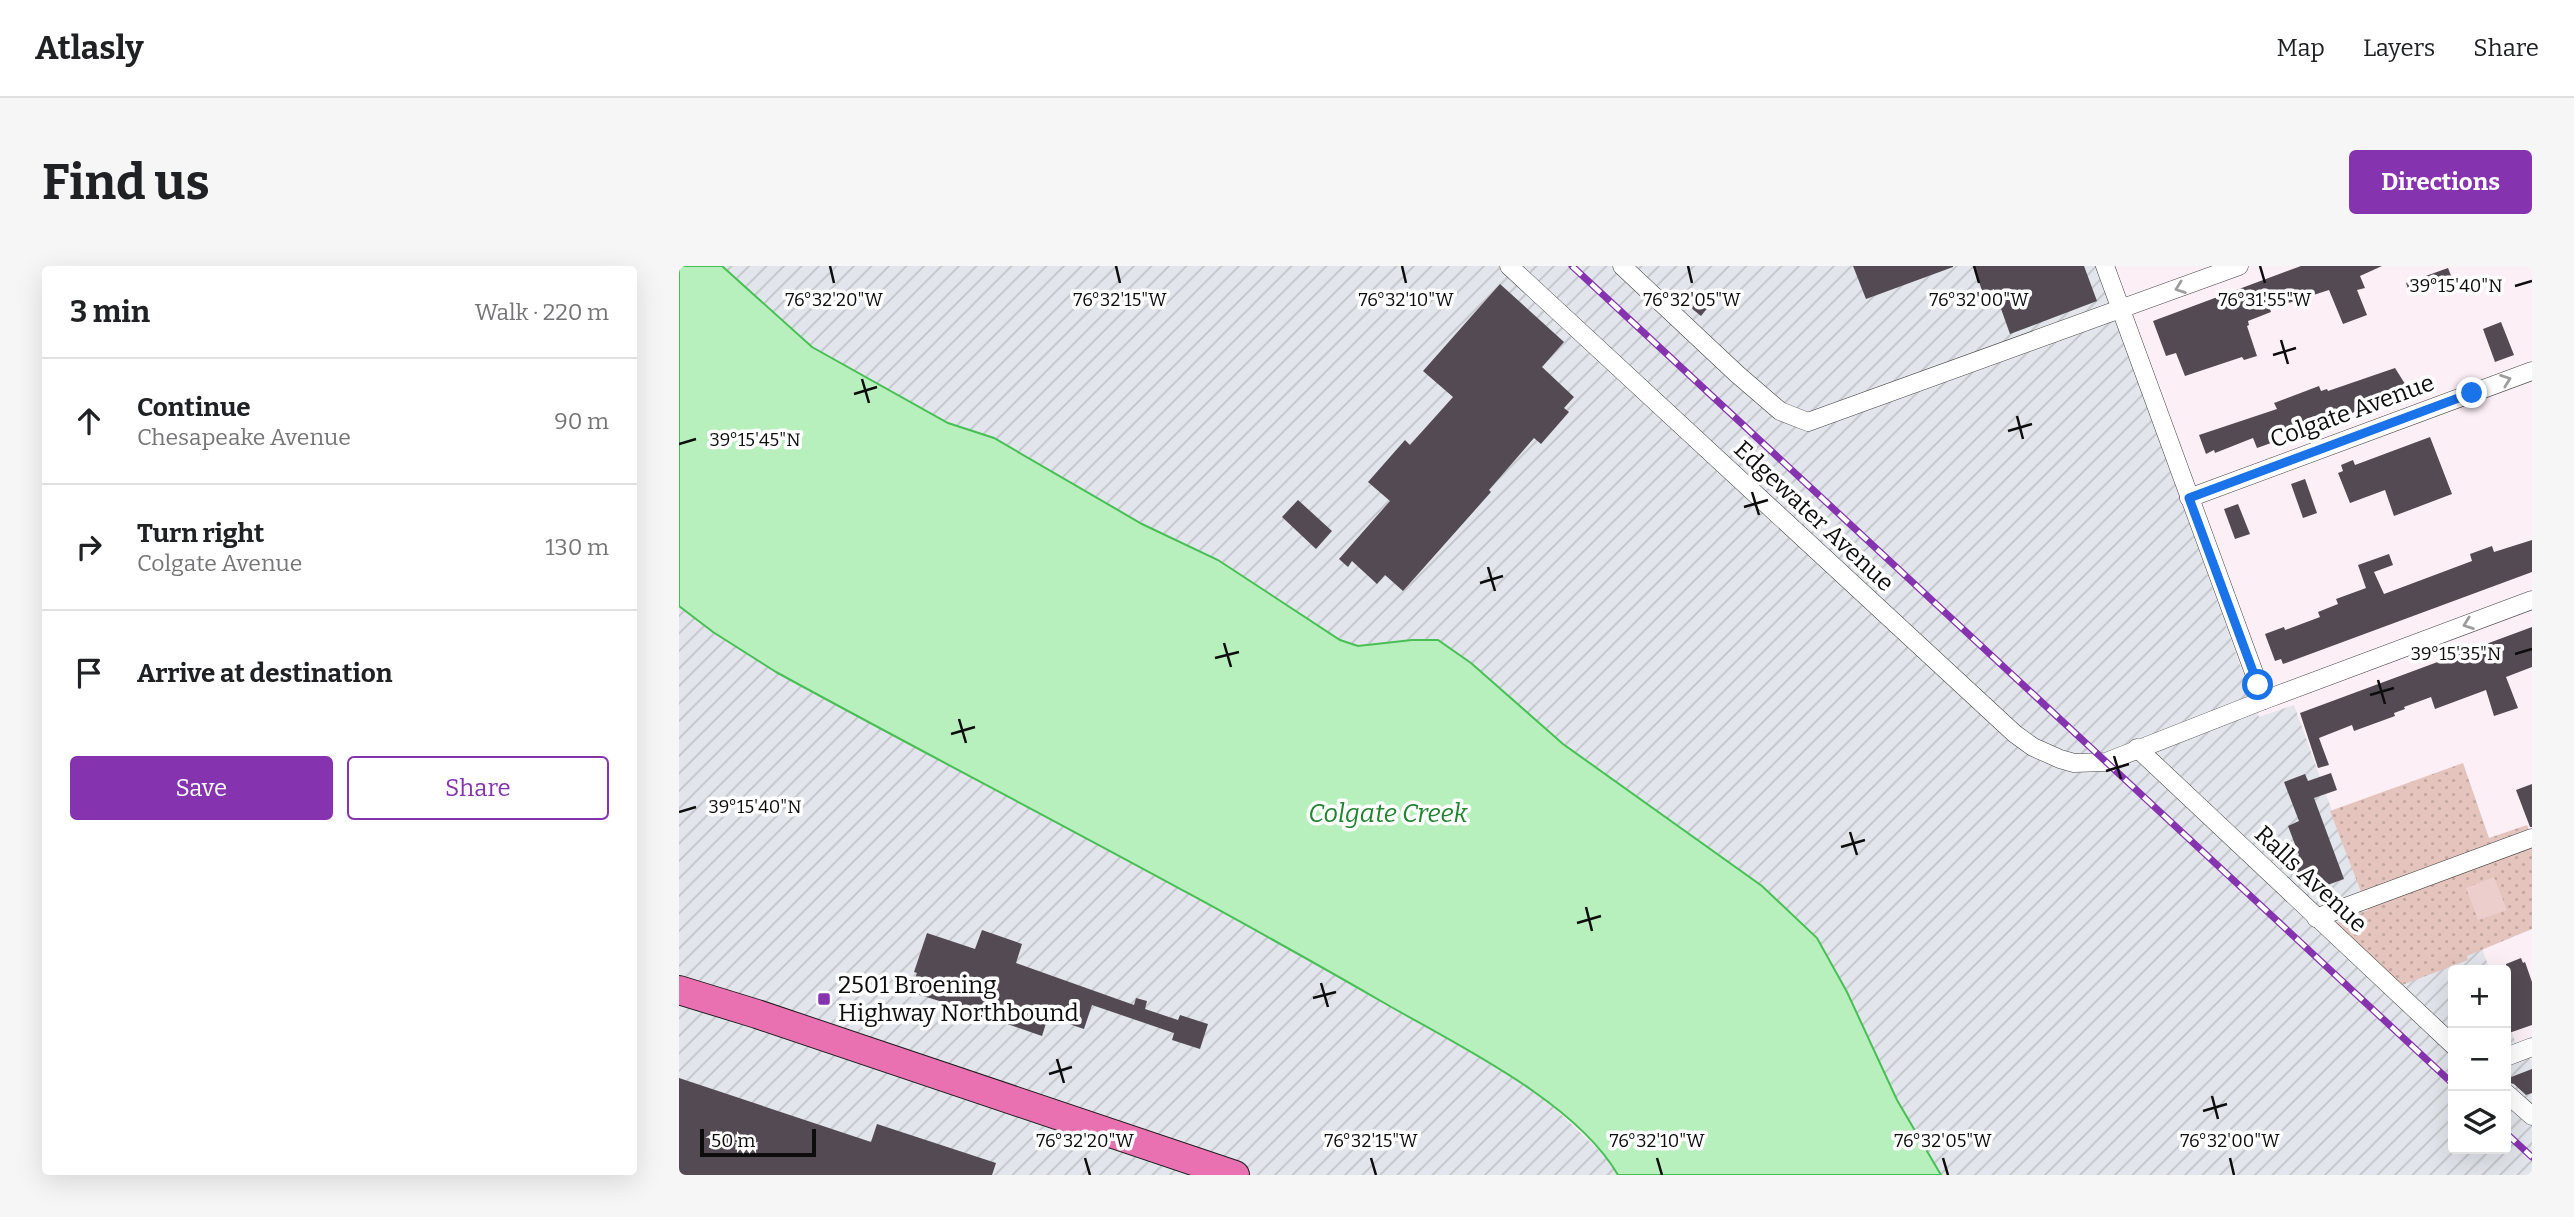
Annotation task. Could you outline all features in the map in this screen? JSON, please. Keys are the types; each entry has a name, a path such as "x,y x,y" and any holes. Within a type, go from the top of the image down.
{"main road":[{"path":"679,990 1235,1175"}],"street":[{"name":"Edgewater Avenue","path":"1509,266 2015,734 2033,747 2074,762 2106,762 2137,748"},
{"path":"1622,266 1780,411 1808,422 2239,266"},
{"path":"2105,266 2264,700"},
{"name":"Colgate Avenue","path":"2189,498 2532,371"},
{"path":"2137,748 2532,600"},
{"name":"Ralls Avenue","path":"2137,748 2448,1040"},
{"path":"2316,918 2532,838"},
{"path":"2511,1055 2532,1047"},
{"path":"2511,1097 2532,1116"}],"shaded area":[{"path":"722,266 2096,266 2259,717 2294,705 2368,911 2337,923 2468,960 2466,956 2482,949 2488,965 2448,965 2448,1154 2511,1154 2511,1030 2516,1044 2532,1061 2532,1175 1941,1175 1897,1100 1847,992 1762,886 1563,744 1471,663 1384,645 1358,646 1340,640 1218,560 1142,524 994,438 948,423 812,347"},
{"path":"679,606 713,632 1313,961 1498,1069 1545,1099 1610,1161 1618,1175 679,1175"},
{"path":"2463,763 2489,838 2527,825 2532,838 2532,929 2467,956 2468,960 2448,965 2448,968 2402,985 2336,923 2368,910 2330,811"},
{"path":"2494,877 2507,910 2478,920 2466,888"}],"water":[{"name":"Colgate Creek","path":"679,266 722,266 812,347 948,423 994,438 1142,524 1218,560 1340,640 1358,646 1438,640 1471,663 1563,744 1762,886 1817,938 1847,992 1897,1100 1941,1175 1618,1175 1599,1148 1574,1123 1514,1078 1480,1057 1235,919 776,672 713,632 679,606"}],"building":[{"path":"1853,266 1953,266 1953,267 1866,299"},
{"path":"1973,266 2084,266 2097,301 2010,334 1994,289 1983,293"},
{"path":"2301,266 2382,266 2360,276 2365,288 2357,290 2367,315 2343,324 2329,290 2270,309 2271,312 2248,321 2247,326 2257,356 2244,360 2242,357 2185,376 2176,353 2166,356 2153,321"},
{"path":"2448,268 2454,283 2410,294 2406,283"},
{"path":"1500,284 1564,342 1542,367 1574,397 1564,408 1569,412 1541,444 1534,438 1489,490 1491,492 1403,591 1385,575 1377,584 1352,561 1348,567 1339,559 1390,501 1368,482 1405,440 1410,445 1453,397 1423,371"},
{"path":"1698,297 1709,306 1701,316 1690,307"},
{"path":"2501,322 2514,355 2495,362 2483,329"},
{"path":"2395,368 2407,387 2402,388 2404,393 2323,424 2321,417 2271,435 2274,442 2257,448 2253,438 2206,454 2199,435 2277,409 2274,403 2319,386 2321,391 2328,391"},
{"path":"2430,437 2452,494 2394,516 2385,490 2350,503 2338,473 2343,471 2341,465 2353,460 2355,465"},
{"path":"2305,479 2317,513 2303,518 2291,484"},
{"path":"1298,500 1332,531 1316,549 1282,517"},
{"path":"2238,504 2250,534 2235,539 2224,509"},
{"path":"2532,540 2532,572 2283,664 2281,659 2275,661 2265,634 2320,617 2318,612 2338,604 2336,599 2366,588 2358,565 2389,554 2393,565 2374,572 2384,594 2472,561 2470,554 2492,546 2494,552"},
{"path":"2532,627 2532,667 2506,677 2518,708 2494,716 2486,690 2435,709 2431,697 2404,707 2405,709 2394,713 2395,716 2354,731 2352,725 2319,738 2329,765 2318,768 2300,713"},
{"path":"2331,773 2337,790 2314,798 2344,879 2311,891 2287,867 2299,855 2288,826 2299,821 2284,782 2305,774 2308,781"},
{"path":"2532,784 2532,827 2530,827 2516,790"},
{"path":"982,930 1022,944 1016,963 1134,1005 1136,998 1147,1001 1145,1009 1178,1020 1180,1015 1208,1024 1200,1049 1172,1040 1174,1033 1092,1005 1084,1029 1048,1017 1042,1036 993,1019 992,1024 957,1012 959,1007 910,992 927,933 975,949"},
{"path":"2521,958 2532,982 2532,1025 2511,1032 2511,965 2506,964"},
{"path":"2532,1069 2532,1093 2526,1095 2511,1083 2511,1077"},
{"path":"679,1078 871,1142 877,1124 996,1163 992,1175 679,1175"}],"railway":[{"path":"1572,266 2448,1079"},
{"path":"2511,1138 2532,1157"}],"place":[{"name":"2501 Broening Highway Northbound","path":"824,999"}],"route":[{"path":"2258,685 2189,498 2472,393"}]}
